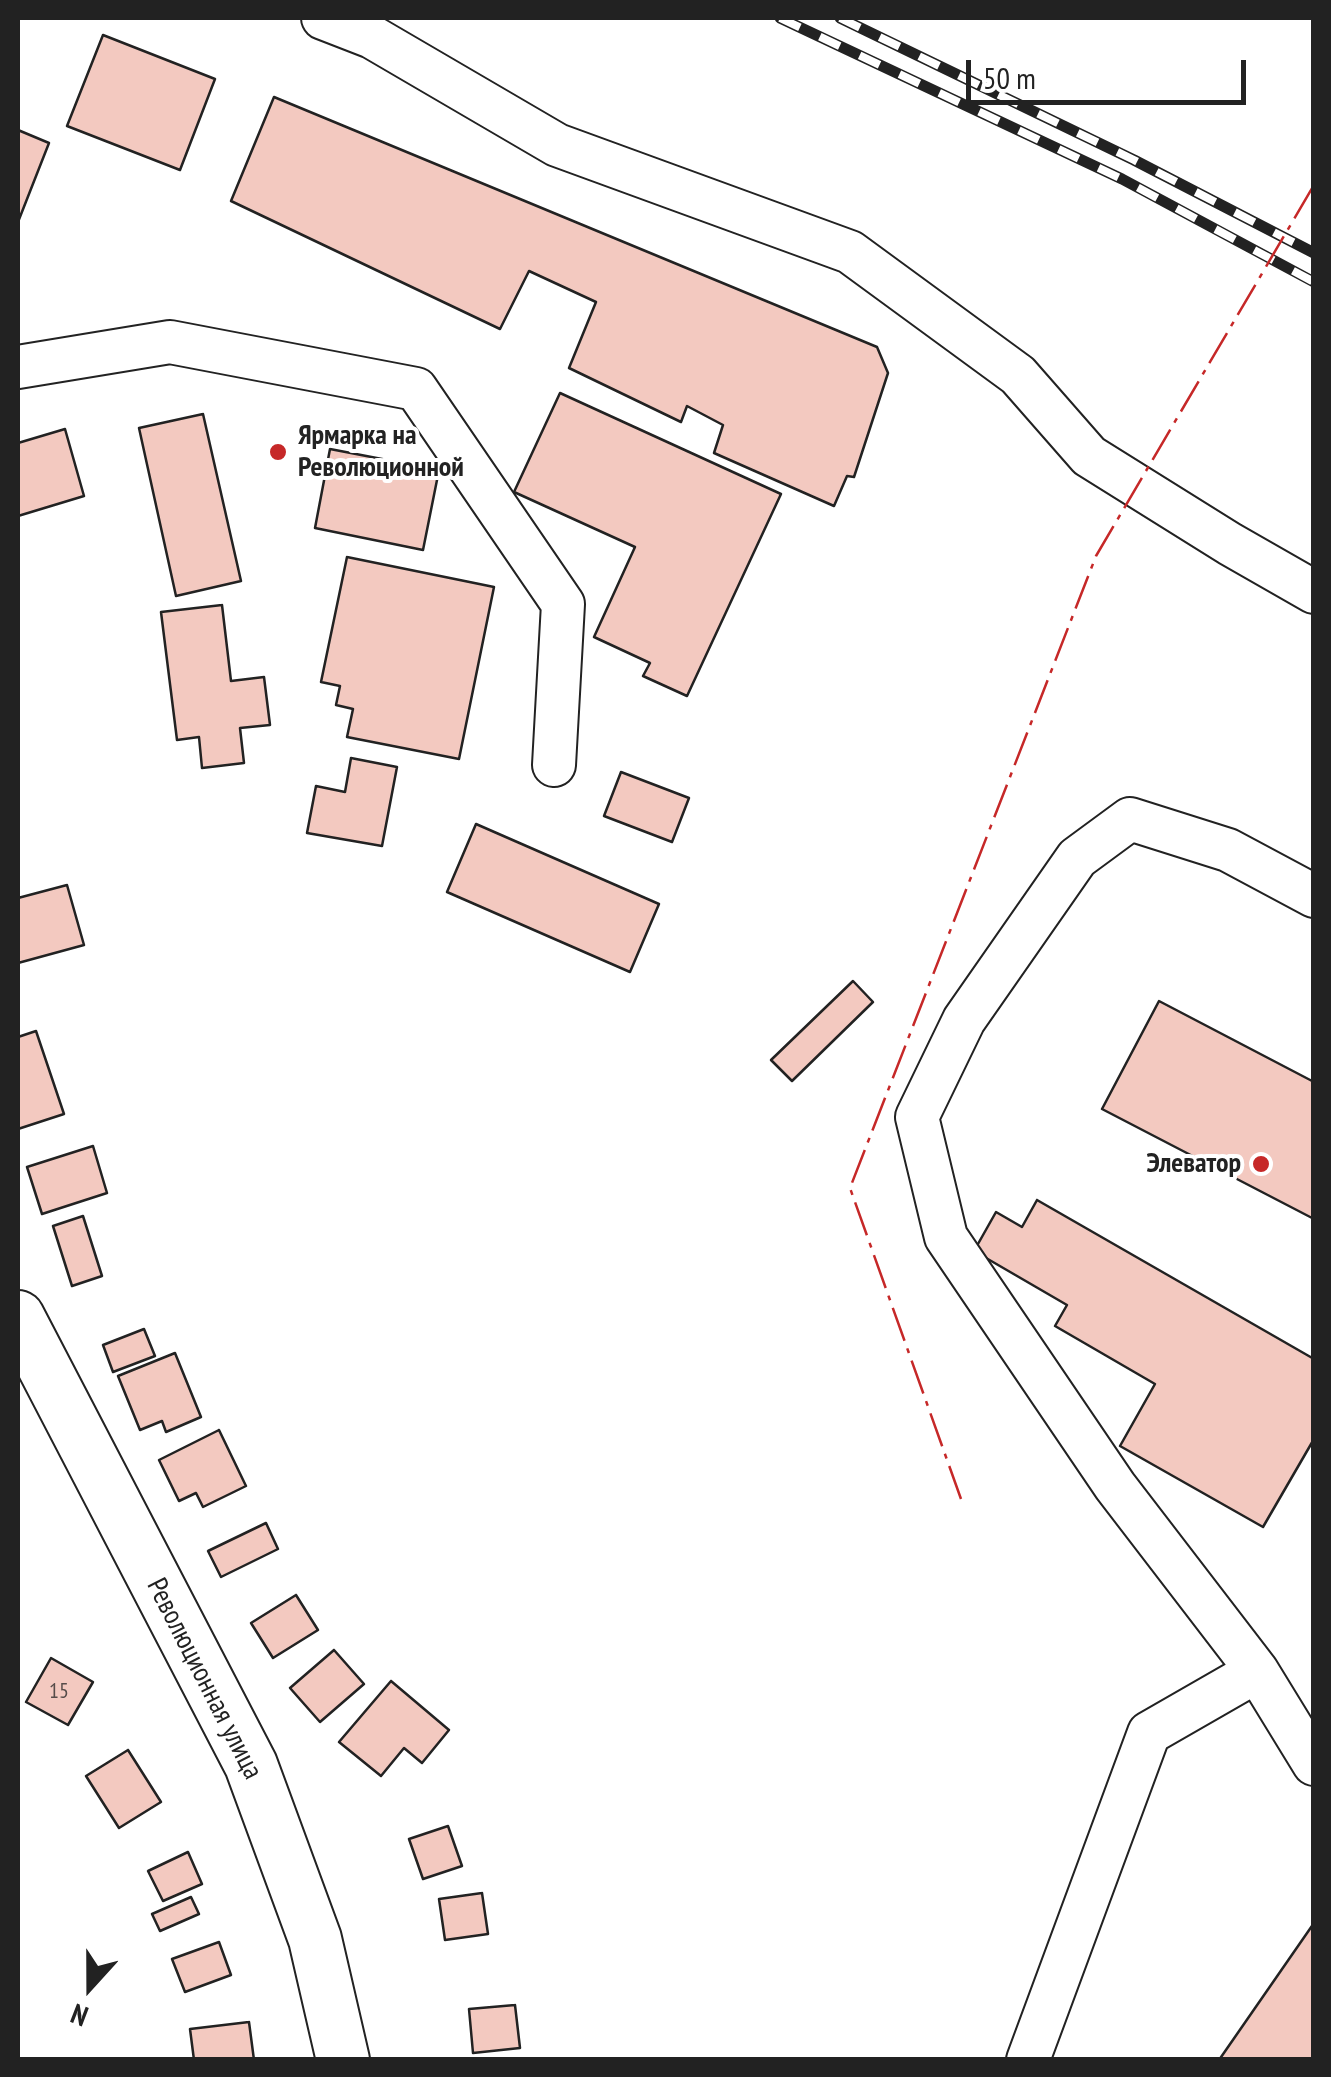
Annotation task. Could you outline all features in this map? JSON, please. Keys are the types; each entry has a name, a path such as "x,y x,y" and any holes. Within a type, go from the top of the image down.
{"main road":[{"name":"Революционная улица","path":"18,1317 251,1765 315,1939 343,2060"}],"lane":[{"path":"322,18 372,37 557,145 850,252 1018,375 1089,456 1314,592"},
{"path":"18,367 170,342 416,390 563,604 554,765"},
{"path":"1314,896 1228,850 1130,819 1077,858 964,1020 917,1117 946,1237 1115,1486 1256,1671 1314,1764"},
{"path":"1028,2060 1149,1732 1256,1671"}],"building":[{"path":"103,35 215,79 180,170 67,126"},
{"path":"274,97 877,347 888,373 854,477 847,476 834,506 714,453 723,425 687,406 681,422 569,368 596,302 529,271 500,329 231,201"},
{"path":"18,130 49,143 18,222"},
{"path":"560,393 781,494 687,696 643,676 650,663 594,637 635,547 514,492"},
{"path":"203,414 241,581 176,596 139,428"},
{"path":"65,429 84,496 18,516 18,443"},
{"path":"330,449 439,470 423,550 315,528"},
{"path":"347,557 494,587 459,759 347,737 353,709 336,705 340,686 321,682"},
{"path":"222,605 231,681 264,677 270,725 240,728 244,763 202,768 199,737 177,740 161,612"},
{"path":"351,758 397,767 382,846 307,833 316,786 345,792"},
{"path":"621,772 689,798 672,842 604,816"},
{"path":"476,824 659,904 630,972 447,892"},
{"path":"67,885 84,945 18,963 18,898"},
{"path":"853,981 873,1002 792,1081 771,1060"},
{"name":"Элеватор","path":"1159,1001 1314,1082 1314,1219 1102,1109"},
{"path":"36,1031 64,1114 18,1129 18,1037"},
{"path":"93,1146 107,1193 42,1214 27,1167"},
{"path":"1037,1200 1314,1359 1314,1439 1263,1527 1120,1446 1155,1384 1055,1326 1067,1305 974,1251 996,1212 1022,1227"},
{"path":"83,1216 102,1276 72,1286 53,1226"},
{"path":"144,1329 155,1356 113,1372 103,1345"},
{"path":"175,1353 201,1417 166,1432 162,1421 140,1430 118,1376"},
{"path":"219,1430 246,1486 203,1507 196,1493 179,1501 159,1460"},
{"path":"266,1523 278,1549 221,1577 208,1551"},
{"path":"296,1595 318,1630 273,1658 251,1623"},
{"path":"334,1650 364,1684 320,1722 290,1688"},
{"path":"51,1658 93,1682 68,1725 26,1702"},
{"path":"391,1681 449,1730 422,1763 404,1748 381,1776 339,1742"},
{"path":"128,1750 161,1802 119,1828 86,1776"},
{"path":"448,1826 462,1866 423,1879 409,1839"},
{"path":"188,1852 202,1884 163,1901 148,1871"},
{"path":"482,1893 488,1934 445,1940 439,1899"},
{"path":"191,1897 199,1914 160,1931 152,1914"},
{"path":"1314,1923 1314,2060 1219,2060"},
{"path":"219,1942 231,1975 185,1992 172,1959"},
{"path":"515,2005 520,2048 473,2053 469,2009"},
{"path":"249,2022 254,2060 194,2060 190,2029"}],"railway":[{"path":"780,18 1122,179 1314,282"},
{"path":"840,18 1134,160 1314,253"}],"power":[{"path":"961,1499 850,1188 1096,556 1314,185"}],"place":[{"name":"Ярмарка на Революционной","path":"278,452"},
{"name":"Элеватор","path":"1261,1164"}]}
